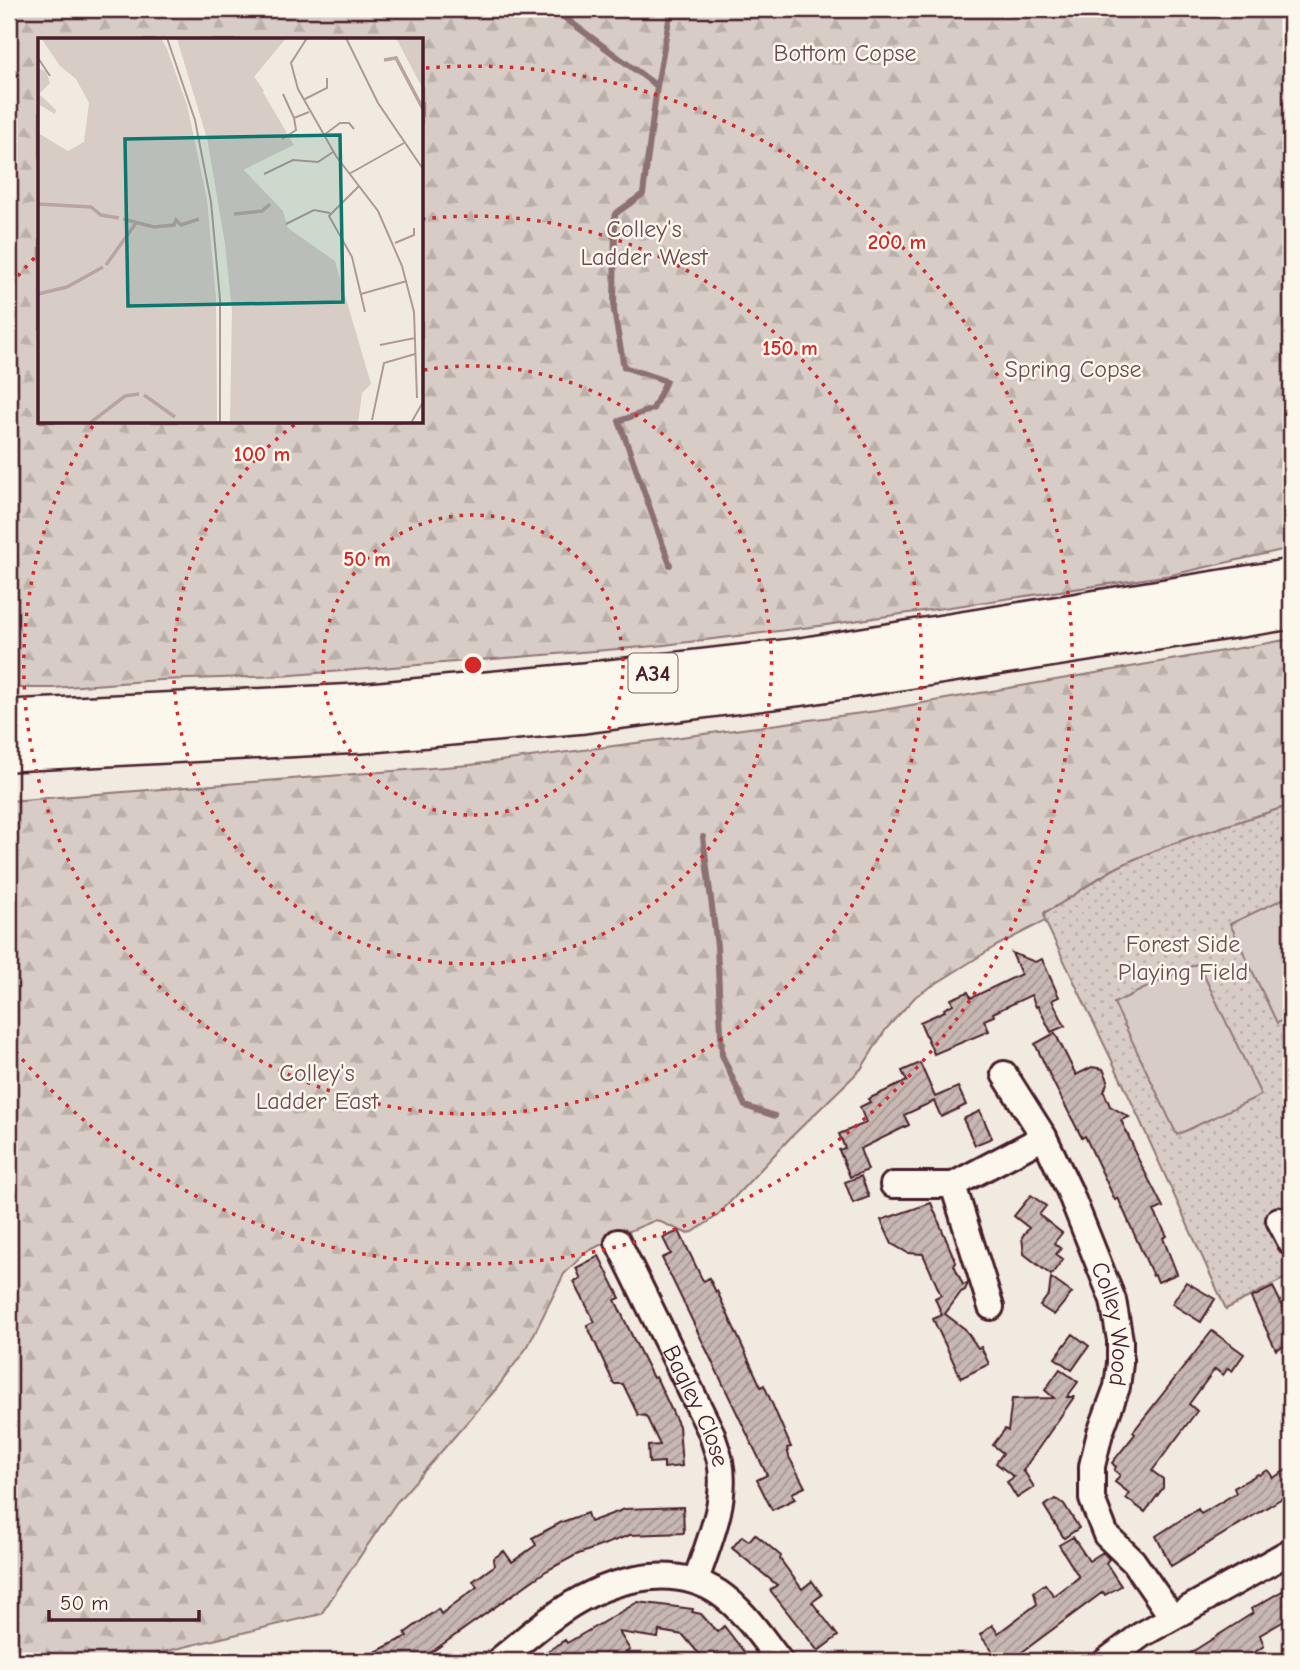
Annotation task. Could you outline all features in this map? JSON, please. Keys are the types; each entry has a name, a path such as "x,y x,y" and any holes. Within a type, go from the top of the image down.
{"highway":[{"name":"A34","path":"9,718 360,702 584,681 801,656 1291,577"},
{"name":"A34","path":"9,753 361,735 584,715 804,687 1291,611"}],"street":[{"name":"Colley Wood","path":"1004,1074 1044,1138 1088,1232 1113,1300 1120,1340 1116,1387 1091,1466 1092,1499 1106,1535 1133,1561 1172,1617"},
{"path":"893,1185 953,1185 1044,1138"},
{"path":"953,1185 991,1307"},
{"path":"1279,1220 1291,1243"},
{"name":"Bagley Close","path":"618,1242 712,1434 720,1462 721,1492 715,1522 696,1580"},
{"path":"1105,1661 1141,1635 1291,1550"},
{"path":"498,1661 555,1615 594,1592 635,1579 669,1576 696,1580 720,1594 746,1618 780,1661"}],"green space":[{"path":"9,9 1291,9 1291,548 1171,575 819,626 656,646 280,676 160,680 53,688 9,688"},
{"name":"Colley's Ladder East","path":"1291,639 1291,805 1182,841 1108,872 1045,912 1045,921 996,946 916,996 886,1029 861,1069 790,1138 717,1216 693,1232 686,1233 656,1220 585,1253 564,1274 528,1346 497,1388 396,1503 321,1614 126,1661 9,1661 9,801 470,765 877,711"},
{"name":"Forest Side Playing Field","path":"1291,805 1291,1275 1226,1309 1045,921 1044,913 1108,872 1139,857"},
{"path":"1291,895 1291,1016 1277,1023 1230,924"},
{"path":"1198,963 1261,1095 1177,1135 1114,1003"}],"building":[{"path":"1012,953 1035,962 1042,959 1059,997 1052,1000 1065,1026 1051,1032 1031,995 984,1020 989,1031 934,1054 920,1022 945,1011 944,1009 953,1004 951,999 968,992 971,998 1021,974"},
{"path":"1055,1033 1076,1075 1092,1067 1103,1069 1108,1080 1104,1092 1110,1106 1129,1117 1121,1120 1163,1207 1154,1211 1167,1236 1163,1238 1177,1274 1158,1282 1155,1275 1153,1276 1118,1198 1115,1200 1085,1136 1082,1138 1054,1084 1035,1044"},
{"path":"920,1063 935,1097 958,1087 966,1105 941,1117 934,1101 904,1115 909,1125 860,1149 868,1170 850,1177 839,1150 845,1148 839,1134 866,1123 860,1107 870,1102 868,1099 907,1081 902,1071"},
{"path":"980,1111 992,1138 975,1145 963,1119"},
{"path":"861,1176 869,1197 853,1203 845,1182"},
{"path":"1031,1195 1046,1206 1039,1215 1062,1233 1054,1243 1061,1249 1056,1254 1063,1259 1051,1275 1024,1254 1022,1237 1029,1228 1014,1216"},
{"path":"931,1203 963,1285 968,1283 945,1314 965,1329 978,1348 981,1347 989,1364 961,1378 933,1319 942,1315 935,1298 941,1295 923,1254 908,1253 892,1244 881,1220"},
{"path":"679,1231 702,1279 704,1281 709,1278 717,1291 761,1387 764,1385 791,1447 787,1448 789,1457 805,1487 792,1493 795,1499 772,1510 757,1480 767,1475 662,1258 671,1254 663,1238"},
{"path":"599,1256 620,1298 615,1300 679,1426 682,1466 664,1468 664,1462 649,1463 648,1446 660,1445 646,1416 638,1415 623,1384 614,1384 587,1325 595,1322 574,1282 581,1279 576,1268"},
{"path":"1051,1278 1072,1293 1054,1315 1040,1306 1049,1294"},
{"path":"1186,1282 1215,1299 1201,1322 1172,1304"},
{"path":"1273,1287 1291,1323 1291,1342 1276,1350 1251,1298"},
{"path":"1212,1331 1244,1354 1232,1371 1228,1368 1223,1375 1215,1369 1189,1404 1197,1411 1152,1471 1163,1479 1163,1488 1145,1512 1126,1498 1129,1493 1115,1482 1120,1475 1114,1470 1116,1467 1112,1463"},
{"path":"1073,1334 1089,1346 1072,1370 1055,1358"},
{"path":"1060,1369 1078,1382 1067,1397 1074,1397 1022,1472 1024,1471 1034,1487 1017,1498 1007,1482 1014,1477 996,1463 1003,1453 993,1445 1005,1429 1008,1431 1012,1399 1054,1398 1045,1390"},
{"path":"1291,1467 1291,1490 1283,1495 1284,1497 1171,1566 1156,1536 1198,1509 1201,1514 1236,1493 1234,1488 1258,1474 1268,1470 1273,1478"},
{"path":"1056,1499 1064,1504 1079,1528 1064,1538 1044,1506"},
{"path":"683,1507 684,1533 630,1535 576,1555 546,1571 419,1661 358,1661 407,1636 405,1633 438,1609 441,1614 477,1587 473,1581 494,1566 493,1559 504,1551 512,1562 536,1545 532,1538 562,1522 587,1513 590,1522 625,1509"},
{"path":"755,1534 781,1556 780,1559 802,1589 812,1581 822,1595 812,1602 838,1636 818,1651 770,1590 777,1585 732,1548 742,1536 749,1541"},
{"path":"1073,1537 1089,1561 1103,1552 1109,1559 1106,1563 1121,1586 1105,1595 1103,1592 1010,1661 1000,1661 980,1635 992,1625 998,1633 1037,1604 1034,1592 1045,1584 1054,1596 1079,1577 1059,1545"},
{"path":"1291,1586 1291,1617 1260,1635 1264,1646 1249,1656 1252,1661 1178,1661 1253,1613 1251,1609"},
{"path":"638,1602 693,1609 692,1612 701,1614 717,1632 724,1626 751,1661 705,1661 683,1635 659,1631 658,1638 619,1632 630,1650 612,1661 533,1661 565,1640 567,1643"}],"waterway":[{"path":"553,9 657,86"},
{"path":"670,565 619,421 653,409 666,381 624,367 614,311 615,214 643,194 657,86 671,9"},
{"path":"703,837 717,946 722,1055 745,1106 775,1116"}],"park label":[{"name":"Bottom Copse","path":"845,53"},
{"name":"Colley's Ladder West","path":"644,243"},
{"name":"Spring Copse","path":"1073,369"}]}
